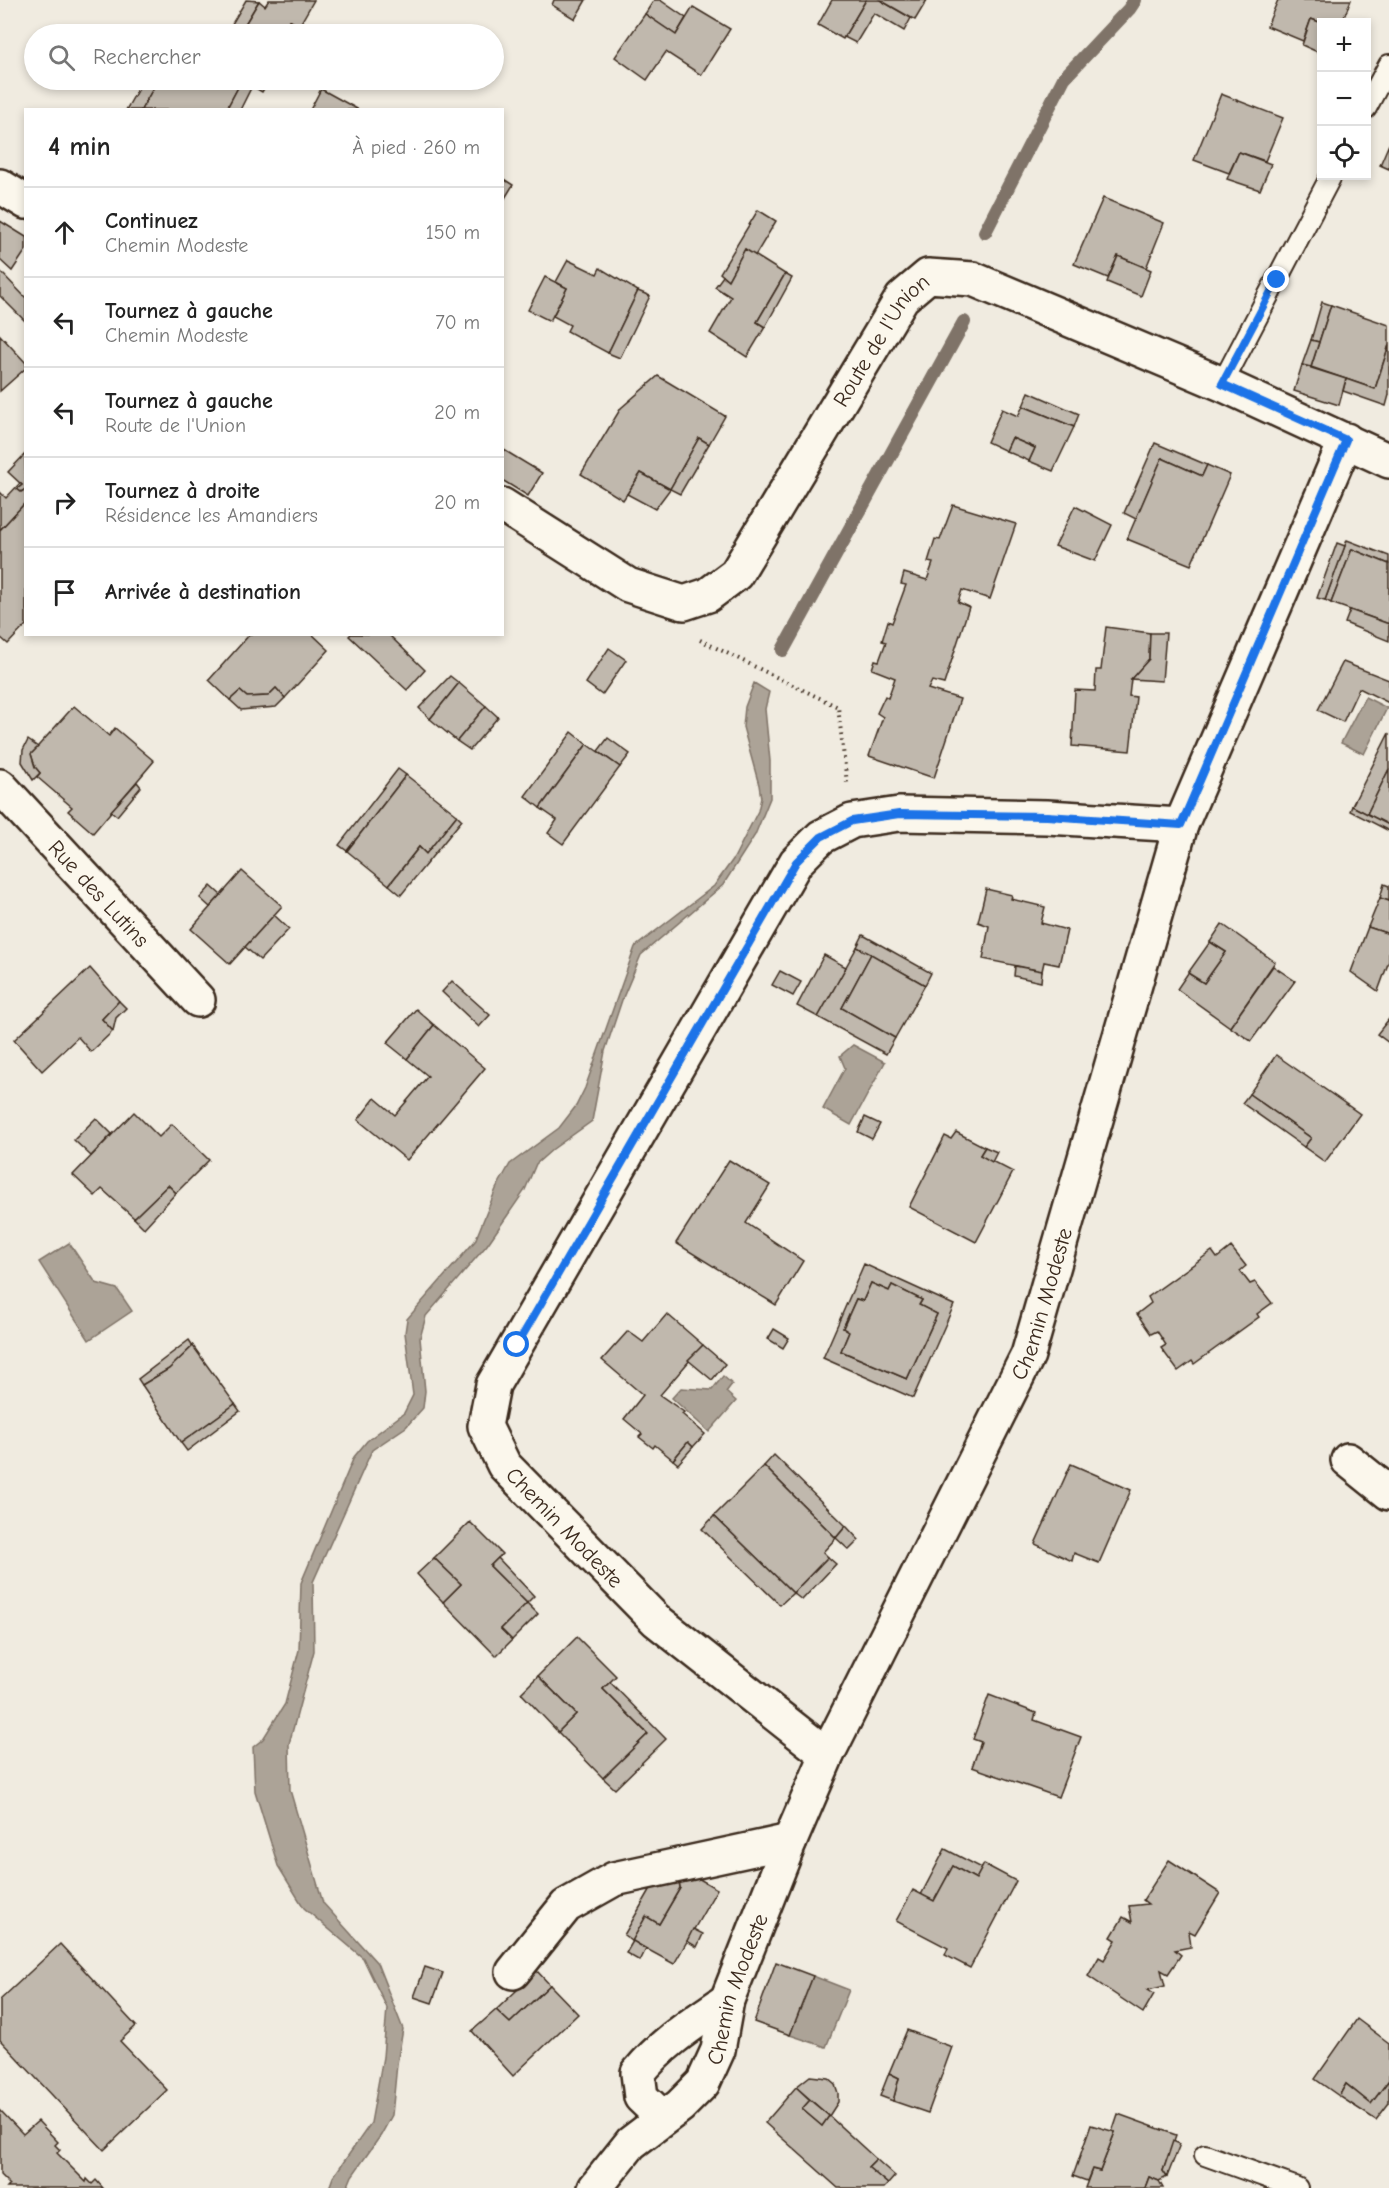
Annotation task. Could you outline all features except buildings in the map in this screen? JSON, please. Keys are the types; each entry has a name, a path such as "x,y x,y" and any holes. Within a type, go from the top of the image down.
{"street":[{"path":"0,186 24,201"},
{"name":"Route de l'Union","path":"504,506 628,585 684,603 708,595 736,574 902,298 928,276 973,279 1222,384 1389,460"},
{"name":"Chemin Modeste","path":"596,2188 631,2143 680,2106 703,2083 718,2050 728,2000 790,1841 827,1755 1028,1355 1181,825 1346,440"},
{"name":"Rue des Lutins","path":"0,786 198,1000"},
{"name":"Chemin Modeste","path":"827,1755 656,1620 504,1465 485,1426 494,1385 796,862 821,837 852,821 899,814 1047,816 1181,825"},
{"path":"1348,1460 1389,1493"},
{"path":"513,1972 566,1906 614,1879 790,1841"},
{"path":"663,2118 641,2097 638,2073 661,2048 728,2000"}],"lane":[{"path":"1371,99 1389,65"},
{"path":"1222,384 1329,180"},
{"path":"1205,2155 1297,2188"}],"path":[{"path":"693,634 702,641 838,707 852,821"}],"shaded area":[{"path":"754,683 769,692 765,709 770,761 770,798 755,835 723,885 641,955 622,1000 605,1051 592,1121 536,1164 525,1190 487,1245 426,1316 420,1338 425,1391 423,1408 406,1427 372,1450 313,1582 314,1651 289,1744 290,1790 323,1903 377,1963 403,2029 392,2115 352,2176 347,2188 329,2188 333,2177 371,2123 383,2057 387,2008 363,1958 304,1908 278,1866 255,1791 253,1747 263,1739 285,1704 299,1650 301,1583 354,1457 367,1441 404,1413 413,1395 405,1333 407,1319 475,1241 496,1189 510,1164 559,1128 576,1106 585,1088 635,947 714,886 734,858 758,811 761,798 759,785 743,727 745,707"},
{"path":"1365,697 1387,708 1364,754 1341,743"},
{"path":"853,1045 885,1062 851,1125 823,1109 845,1068 840,1056"},
{"path":"69,1243 96,1283 117,1289 132,1311 89,1340 39,1262"},
{"path":"723,1376 732,1384 726,1392 736,1401 709,1432 672,1398 681,1388 712,1390"},
{"path":"813,1976 849,1990 826,2047 790,2035"}],"waterway":[{"path":"985,232 1064,78 1135,0"},
{"path":"783,650 964,322"}],"route":[{"path":"517,1345 796,862 821,837 852,821 899,814 1047,816 1181,825 1346,440 1222,384 1277,280"}]}
